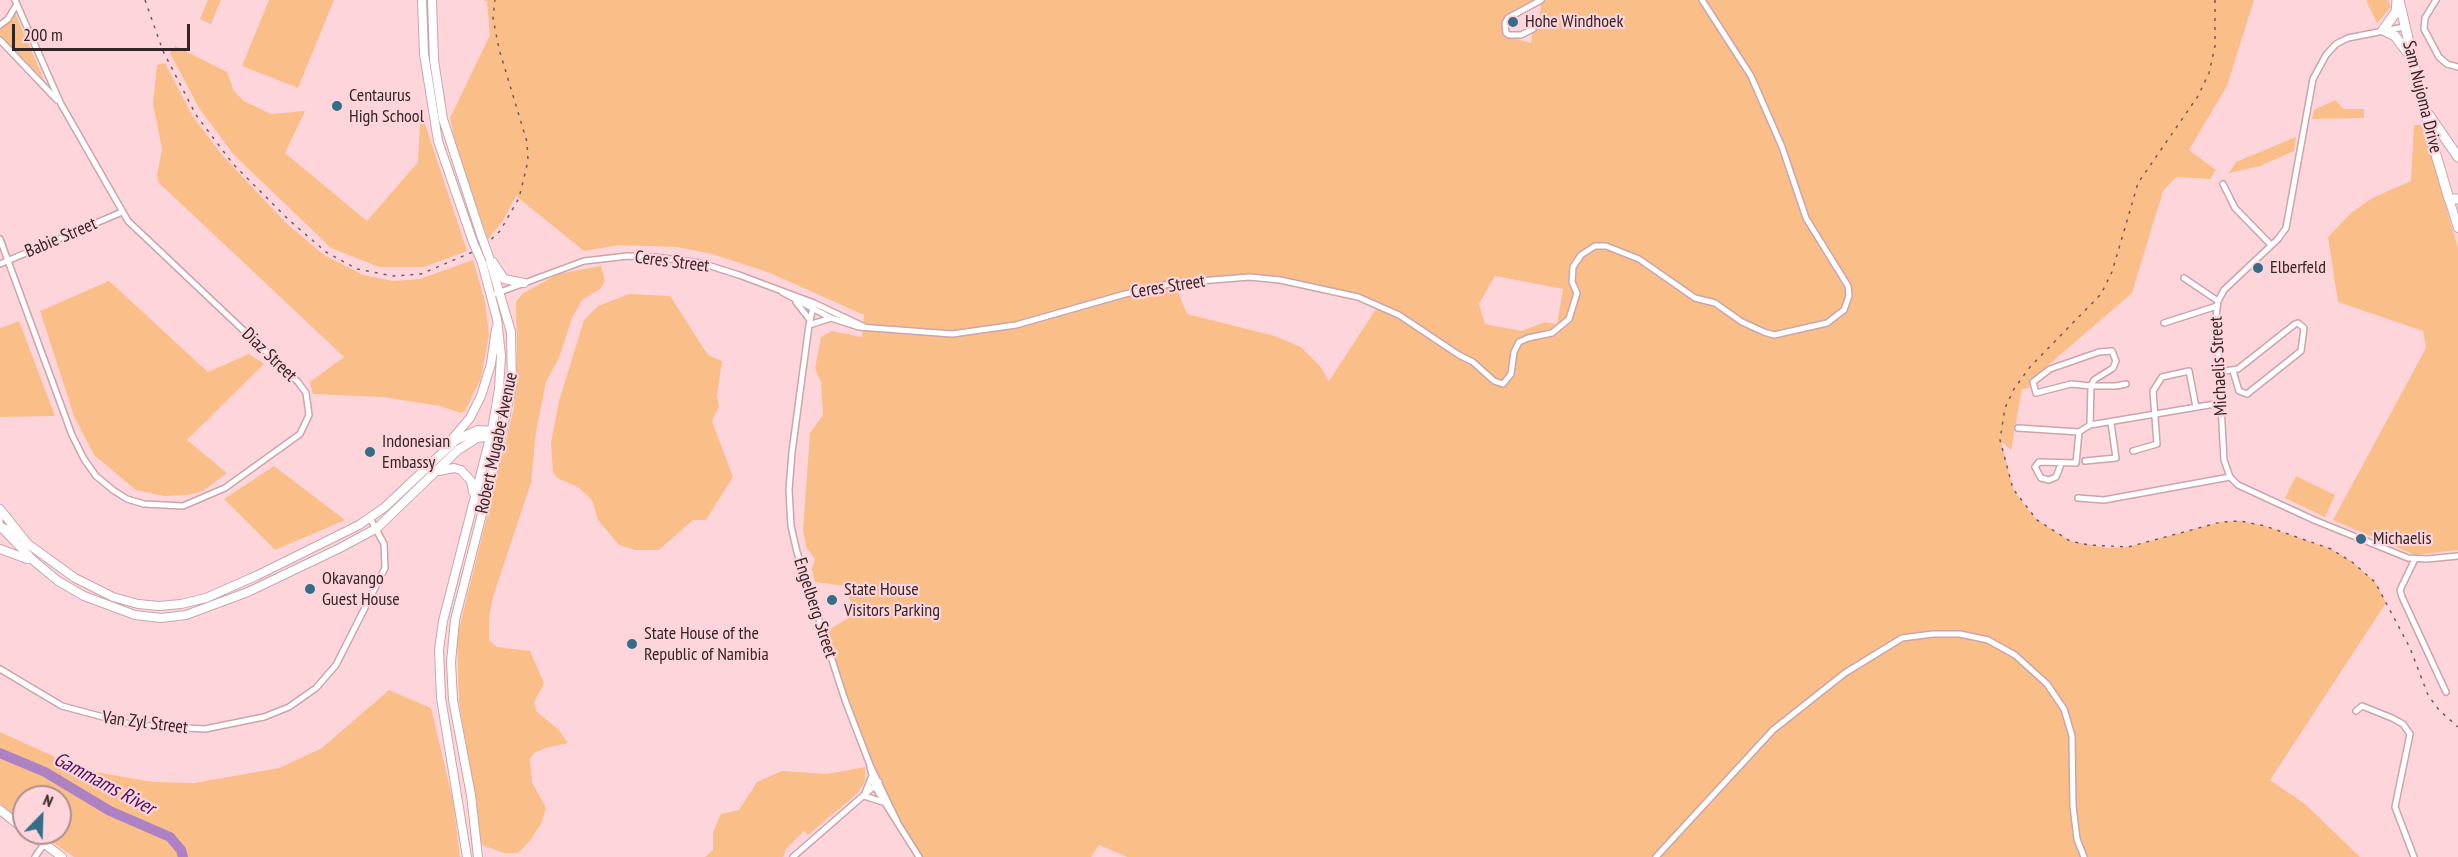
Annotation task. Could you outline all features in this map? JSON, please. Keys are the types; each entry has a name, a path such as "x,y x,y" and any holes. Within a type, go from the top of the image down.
{"highway":[{"name":"Sam Nujoma Drive","path":"2398,0 2422,99 2421,106 2454,199"},
{"path":"2398,0 2396,12 2383,30 2395,36 2411,59"},
{"path":"2422,99 2454,199"},
{"path":"2429,115 2458,158"}],"main road":[{"name":"Robert Mugabe Avenue","path":"422,0 427,86 438,141 473,242 508,315 513,358 512,386 452,644 453,700 471,795 478,857"},
{"name":"Robert Mugabe Avenue","path":"432,0 434,60 443,119 488,255 496,293 501,371 491,433 442,621 439,650 441,698 467,857"},
{"name":"Sam Nujoma Drive","path":"2454,199 2458,212"},
{"name":"Sam Nujoma Drive","path":"2454,199 2458,228"},
{"path":"488,255 504,279 524,283"},
{"path":"0,508 28,544 54,565 113,597 138,604 159,606 206,598 338,537 370,518 436,457 463,427 481,396 491,364 497,319"},
{"path":"436,457 468,433 478,430 501,434"},
{"path":"0,549 21,555 84,596 119,611 160,618 186,615 248,592 376,528 470,442 491,433"},
{"path":"434,474 443,469 460,470 471,481 473,499"},
{"path":"0,526 58,581"},
{"path":"0,810 12,820"},
{"path":"45,845 62,857"}],"street":[{"path":"1533,29 1521,34 1509,35 1506,33 1505,23 1508,18 1541,0"},
{"name":"Ceres Street","path":"782,292 795,301 814,306 831,318 859,327 910,333 952,334 1016,325 1125,294 1174,283 1250,277 1320,286 1358,297 1418,326 1459,355 1473,362 1494,381 1506,383 1511,374 1514,352 1519,342 1552,333 1569,320 1577,292 1572,282 1572,267 1581,255 1594,246 1606,246 1639,259 1695,298 1715,303 1742,322 1764,332 1774,335 1827,322 1842,312 1849,296 1846,282 1809,225 1782,147 1751,76 1702,0"},
{"path":"2436,0 2425,18 2424,29 2439,57 2447,64 2458,67"},
{"path":"0,25 8,19 16,2"},
{"name":"Diaz Street","path":"0,239 72,435 96,476 127,499 144,504 183,506 206,498 253,469 300,434 309,415 306,393 292,376 139,233 122,212 62,104 16,2"},
{"name":"Michaelis Street","path":"2230,477 2224,460 2217,304 2224,290 2281,236 2288,222 2313,79 2317,69 2336,44 2363,33 2404,27"},
{"path":"0,40 62,104"},
{"path":"2223,184 2235,208 2271,245"},
{"name":"Babie Street","path":"0,264 122,212"},
{"name":"Ceres Street","path":"496,293 584,261 643,256 701,263 782,292 865,327"},
{"path":"2184,278 2217,304"},
{"path":"795,301 809,322 831,318"},
{"path":"2164,323 2217,304"},
{"name":"Engelberg Street","path":"814,306 809,322 792,452 791,526 810,593 870,765 885,805 897,821"},
{"path":"2219,372 2233,371 2295,324 2298,323 2304,328 2301,351 2247,394 2239,391 2233,371"},
{"path":"2090,424 2091,386 2094,380 2113,368 2116,361 2112,351 2099,352 2050,369 2033,382 2036,393 2071,384 2091,386 2126,384"},
{"path":"2133,451 2157,444 2153,415 2153,391 2159,381 2168,375 2186,371 2191,374 2196,407"},
{"path":"2018,428 2079,432 2090,424 2111,423 2221,403"},
{"path":"2085,461 2116,458 2111,423"},
{"path":"2061,465 2056,477 2049,480 2041,478 2035,467 2039,462 2061,465 2076,463 2079,432"},
{"path":"2078,498 2104,500 2230,477 2238,485 2314,520 2415,559 2458,556"},
{"path":"0,516 0,526 9,528 28,544"},
{"name":"Van Zyl Street","path":"0,669 62,706 133,725 205,729 264,717 303,698 328,677 336,665 385,568 386,555 370,518"},
{"path":"2415,559 2403,582 2402,597 2446,693"},
{"path":"1656,857 1773,730 1845,673 1902,638 1933,634 1960,634 1988,640 2015,655 2052,693 2064,709 2072,736 2073,806 2078,839 2084,857"},
{"path":"2356,711 2362,706 2382,714 2403,724 2410,734 2395,807 2414,857"},
{"name":"Engelberg Street","path":"870,765 871,777 919,857"},
{"path":"864,795 870,785 871,777"},
{"path":"793,857 877,784"},
{"path":"864,795 879,799 885,805"}],"shaded area":[{"path":"208,0 221,0 211,24 200,19"},
{"path":"269,0 334,0 298,88 242,66"},
{"path":"483,0 2254,0 2227,86 2189,150 2216,170 2210,179 2176,177 2163,191 2132,293 2031,380 2029,388 2022,389 2011,450 2001,441 2013,489 2024,505 2037,520 2070,541 2107,548 2128,547 2221,522 2240,521 2265,526 2331,549 2352,562 2375,582 2386,603 2270,780 2305,804 2360,857 1127,857 1099,845 1091,857 919,857 897,821 870,765 825,632 855,614 845,586 815,582 812,569 815,559 806,547 803,530 810,433 823,415 821,382 815,368 821,337 832,331 862,337 864,315 770,273 712,254 677,247 619,245 584,251 516,196 502,222 488,239 458,156 450,118 490,35 487,2","holes":["1541,1 1540,19 1533,29 1531,43 1506,36 1502,27 1507,15 1512,16","1495,276 1563,289 1557,324 1545,322 1522,331 1485,324 1479,304","1271,278 1358,297 1378,306 1329,381 1320,366 1301,347 1275,336 1187,314 1175,284"]},
{"path":"2366,0 2388,0 2391,7 2377,23"},
{"path":"15,13 44,80 0,35 0,29"},
{"path":"175,46 227,72 234,91 244,101 271,114 305,111 285,153 367,221 418,162 420,122 425,124 467,251 424,267 379,267 331,248 234,155 199,108 170,53"},
{"path":"165,63 192,115 221,154 286,223 324,255 363,275 393,281 420,279 473,260 485,301 489,335 481,378 465,411 461,413 440,406 383,397 313,394 310,382 344,357 159,183 157,176 162,149 153,104 157,65"},
{"path":"2335,100 2344,109 2364,109 2364,118 2312,119 2314,110"},
{"path":"2414,125 2422,125 2458,248 2458,550 2415,555 2333,520 2426,348 2423,331 2338,302 2328,237 2351,213 2372,198 2411,181"},
{"path":"2296,137 2294,151 2260,166 2229,173 2236,162"},
{"path":"601,266 605,281 600,289 582,300 572,318 559,358 546,382 536,432 531,483 493,597 489,618 489,640 497,647 530,651 544,683 534,703 537,712 559,730 568,743 534,753 530,759 532,782 546,808 541,824 529,842 518,853 504,853 482,845 459,701 457,637 514,408 517,352 516,302 522,294 558,274"},
{"path":"109,281 208,372 249,354 264,364 187,440 227,473 203,491 188,495 164,496 136,490 94,455 74,416 40,311"},
{"path":"629,294 670,296 708,355 722,361 717,396 719,407 712,421 733,477 706,520 693,520 659,550 635,550 619,545 598,520 592,500 578,487 559,479 553,473 551,443 559,401 584,320 598,306"},
{"path":"19,321 55,416 0,417 0,328"},
{"path":"274,466 345,520 275,550 224,499"},
{"path":"2296,476 2335,495 2325,517 2285,498"},
{"path":"389,690 431,708 453,801 460,857 74,857 56,845 72,845 72,785 12,785 12,813 0,804 0,732 84,770 153,782 194,783 279,768 322,748"},
{"path":"865,767 865,781 858,793 808,835 804,831 786,849 783,857 705,857 713,850 713,832 721,814 739,810 757,782 782,771 827,774"}],"waterway":[{"name":"Gammams River","path":"0,753 45,772 110,811 170,837 181,850 183,857"}],"railway":[{"path":"145,0 163,51 196,115 233,164 289,220 326,252 357,269 393,276 421,274 482,248 500,231 519,198 528,161 527,142 499,49 493,18 495,0"},
{"path":"2215,0 2215,46 2209,73 2198,96 2138,183 2112,272 2101,294 2030,367 2014,389 2005,408 2000,440 2013,489 2037,520 2070,541 2089,545 2128,547 2221,522 2240,521 2265,526 2331,549 2352,562 2375,582 2410,648 2428,695 2439,710 2458,727"}],"place":[{"name":"Hohe Windhoek","path":"1513,22"},
{"name":"Centaurus High School","path":"337,106"},
{"name":"Elberfeld","path":"2258,268"},
{"name":"Indonesian Embassy","path":"370,452"},
{"name":"Michaelis","path":"2361,539"},
{"name":"Okavango Guest House","path":"310,589"},
{"name":"State House Visitors Parking","path":"832,600"},
{"name":"State House of the Republic of Namibia","path":"632,644"}]}
